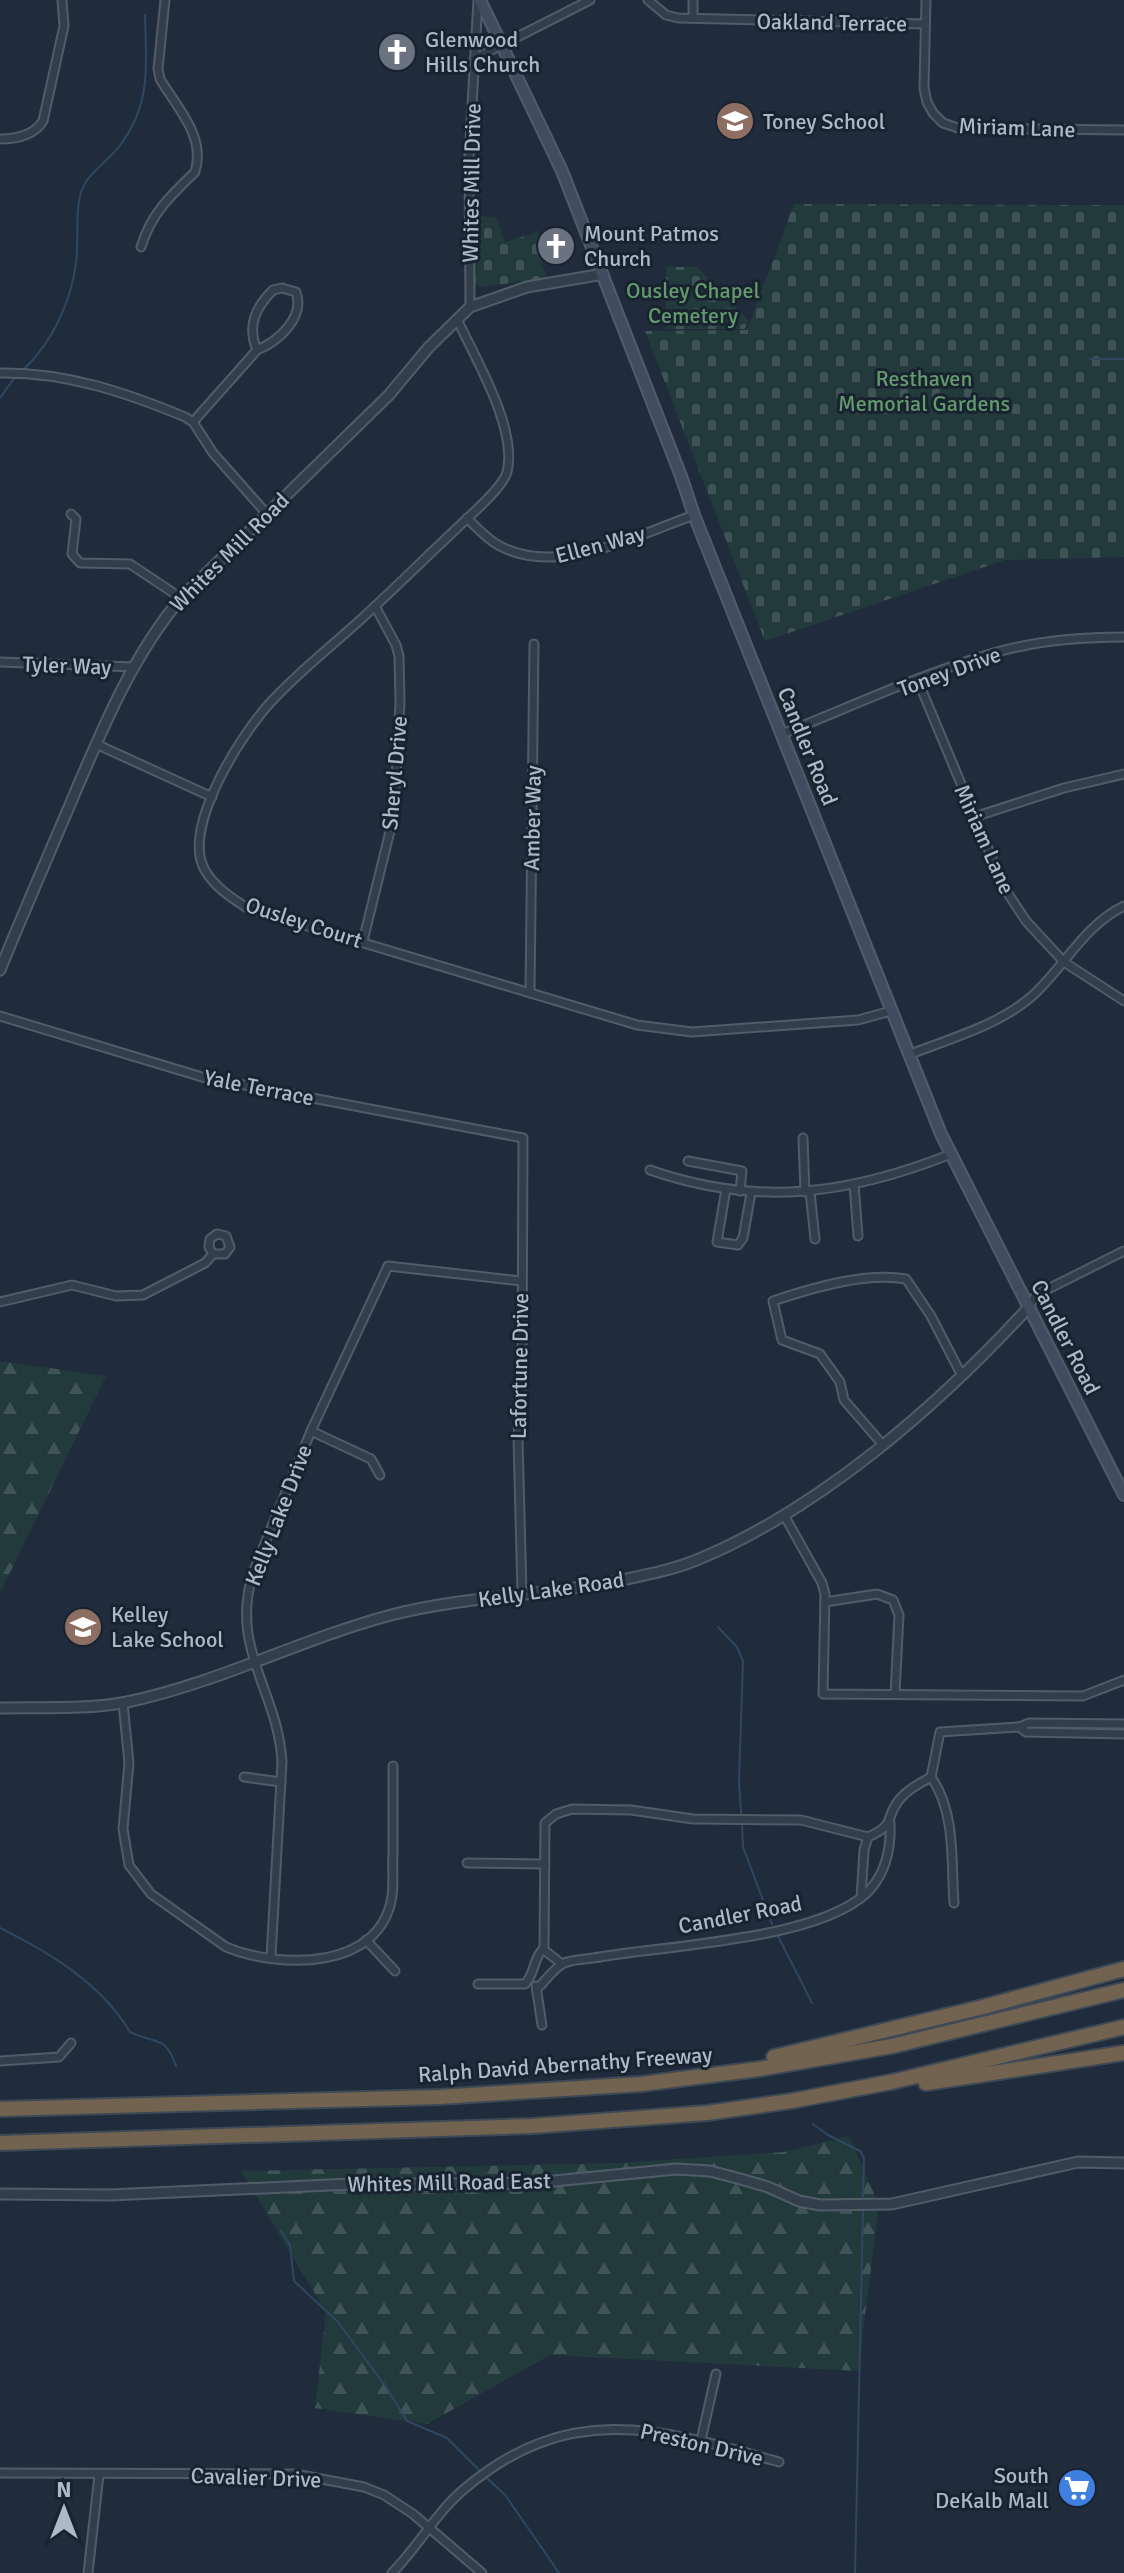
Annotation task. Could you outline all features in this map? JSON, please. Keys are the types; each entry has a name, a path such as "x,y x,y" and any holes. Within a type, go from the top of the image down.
{"highway":[{"path":"641,2084 768,2059 1124,1969"},
{"name":"Ralph David Abernathy Freeway","path":"0,2109 439,2097 641,2084 759,2069 892,2046 1124,1990"},
{"path":"791,2101 942,2070 1124,2027"},
{"path":"0,2143 532,2126 707,2113 1124,2053"}],"main road":[{"name":"Candler Road","path":"479,0 562,171 694,515 908,1055 951,1154 1124,1495"}],"street":[{"path":"0,139 14,139 28,134 43,121 64,26 62,0"},
{"path":"141,247 146,229 156,212 195,172 198,163 194,133 160,79 158,69 165,0"},
{"name":"Whites Mill Drive","path":"470,307 469,158 479,0"},
{"path":"474,59 590,0"},
{"name":"Oakland Terrace","path":"648,0 666,15 693,18 925,24"},
{"path":"693,0 693,18"},
{"name":"Miriam Lane","path":"926,0 924,88 927,102 943,123 980,129 1124,130"},
{"name":"Whites Mill Road","path":"0,970 96,744 155,629 181,598 389,395 429,347 470,307 527,287 603,274"},
{"path":"193,422 257,350 266,346 296,316 300,307 296,292 282,288 273,290 259,308 252,323 257,350"},
{"name":"Ousley Court","path":"457,319 502,419 508,454 506,477 375,606 292,680 240,741 212,797 201,829 200,849 205,871 224,892 247,908 637,1025 692,1032 858,1020 891,1011"},
{"path":"0,373 60,377 117,390 193,422 213,453 266,513"},
{"path":"71,514 76,519 72,554 80,563 134,565 181,598"},
{"name":"Ellen Way","path":"467,518 498,546 550,559 631,538 694,515"},
{"name":"Sheryl Drive","path":"363,941 394,815 400,702 401,670 396,645 375,606"},
{"name":"Toney Drive","path":"782,734 990,654 1036,643 1124,637"},
{"name":"Amber Way","path":"530,993 534,644"},
{"name":"Tyler Way","path":"0,662 134,667"},
{"name":"Miriam Lane","path":"918,681 1005,889 1026,921 1064,962 1124,1001"},
{"path":"96,744 212,797"},
{"path":"974,817 1064,788 1124,774"},
{"path":"908,1055 1010,1013 1048,981 1096,926 1124,906"},
{"name":"Yale Terrace","path":"0,1016 202,1077 523,1138"},
{"name":"Lafortune Drive","path":"522,1594 518,1438 522,1371 523,1138"},
{"path":"803,1138 815,1239"},
{"path":"650,1170 703,1186 751,1193 808,1192 854,1184 951,1154"},
{"path":"688,1161 742,1171 740,1191"},
{"path":"854,1184 858,1236"},
{"path":"726,1189 717,1242 738,1245 743,1238 751,1193"},
{"path":"1028,1308 1036,1295 1124,1251"},
{"path":"0,1302 72,1285 116,1296 143,1295 205,1263 213,1254"},
{"name":"Kelly Lake Drive","path":"271,1957 281,1737 253,1663 246,1620 248,1590 311,1431 388,1266 521,1281"},
{"path":"883,1445 844,1400 840,1382 820,1354 782,1340 773,1301 805,1290 886,1276 906,1279 931,1316 961,1374"},
{"name":"Kelly Lake Road","path":"0,1708 123,1703 178,1689 390,1615 460,1602 614,1582 679,1566 760,1530 883,1445 1028,1308"},
{"path":"311,1431 371,1459 380,1475"},
{"path":"784,1515 822,1583 825,1602 823,1694 1083,1696 1124,1680"},
{"path":"825,1602 877,1594 893,1600 899,1615 895,1694"},
{"path":"123,1703 129,1763 123,1829 125,1853 135,1876 151,1894 226,1947 239,1952 271,1957 326,1959 340,1956 366,1940 385,1919 392,1896 393,1766"},
{"path":"954,1903 947,1809 931,1777 940,1732 1019,1727 1029,1723 1124,1724"},
{"path":"1019,1727 1026,1732 1124,1734"},
{"path":"244,1777 281,1782"},
{"path":"861,1898 874,1885 888,1857 890,1823 897,1802 910,1789 931,1777"},
{"path":"478,1984 522,1985 530,1978 537,1956 544,1948 545,1823 556,1814 572,1809 631,1810 693,1819 801,1820 868,1837 884,1830 890,1823"},
{"path":"861,1898 864,1850 868,1837"},
{"path":"467,1863 545,1864"},
{"name":"Candler Road","path":"562,1964 634,1951 707,1944 809,1924 861,1898"},
{"path":"366,1940 395,1971"},
{"path":"538,1988 562,1964 544,1948"},
{"path":"530,1978 538,1988 542,2025"},
{"path":"0,2061 59,2057 71,2043"},
{"name":"Whites Mill Road East","path":"0,2194 110,2195 351,2184 493,2184 676,2169 710,2171 820,2205 892,2204 1078,2162 1124,2163"},
{"path":"701,2440 716,2374"},
{"name":"Preston Drive","path":"392,2573 463,2490 498,2464 545,2440 597,2428 664,2431 779,2462"},
{"name":"Cavalier Drive","path":"0,2473 295,2474 364,2487 384,2495 413,2514 482,2573"},
{"path":"88,2573 99,2475"}],"green space":[{"name":"Resthaven Memorial Gardens","path":"794,204 1124,205 1124,557 1005,560 765,641 645,331 747,330"},
{"path":"472,216 496,217 505,242 538,232 544,250 538,252 547,278 481,287 473,282"},
{"name":"Ousley Chapel Cemetery","path":"666,267 697,267 748,320 745,329 666,329"},
{"path":"0,1361 106,1376 0,1593"},
{"path":"849,2136 879,2205 858,2371 550,2355 427,2424 315,2408 326,2312 241,2171 618,2163 783,2152"}],"waterway":[{"path":"23,370 51,335 70,292 83,188 121,144 138,113 145,82 145,15"},
{"path":"1090,359 1124,359"},
{"path":"0,398 15,377"},
{"path":"718,1627 737,1647 743,1661 739,1782 741,1813"},
{"path":"742,1826 743,1847 772,1924"},
{"path":"0,1928 73,1971 105,1999 130,2032 164,2045 176,2066"},
{"path":"778,1936 812,2003"},
{"path":"813,2124 860,2151 864,2158 863,2197"},
{"path":"855,2573 863,2211"},
{"path":"281,2231 290,2245 294,2281 338,2322 407,2421 447,2438 479,2470"},
{"path":"488,2479 506,2496 559,2573"}],"place":[{"name":"Glenwood Hills Church","path":"397,52"},
{"name":"Toney School","path":"735,121"},
{"name":"Mount Patmos Church","path":"556,246"},
{"name":"Kelley Lake School","path":"83,1627"},
{"name":"South DeKalb Mall","path":"1077,2488"}]}
